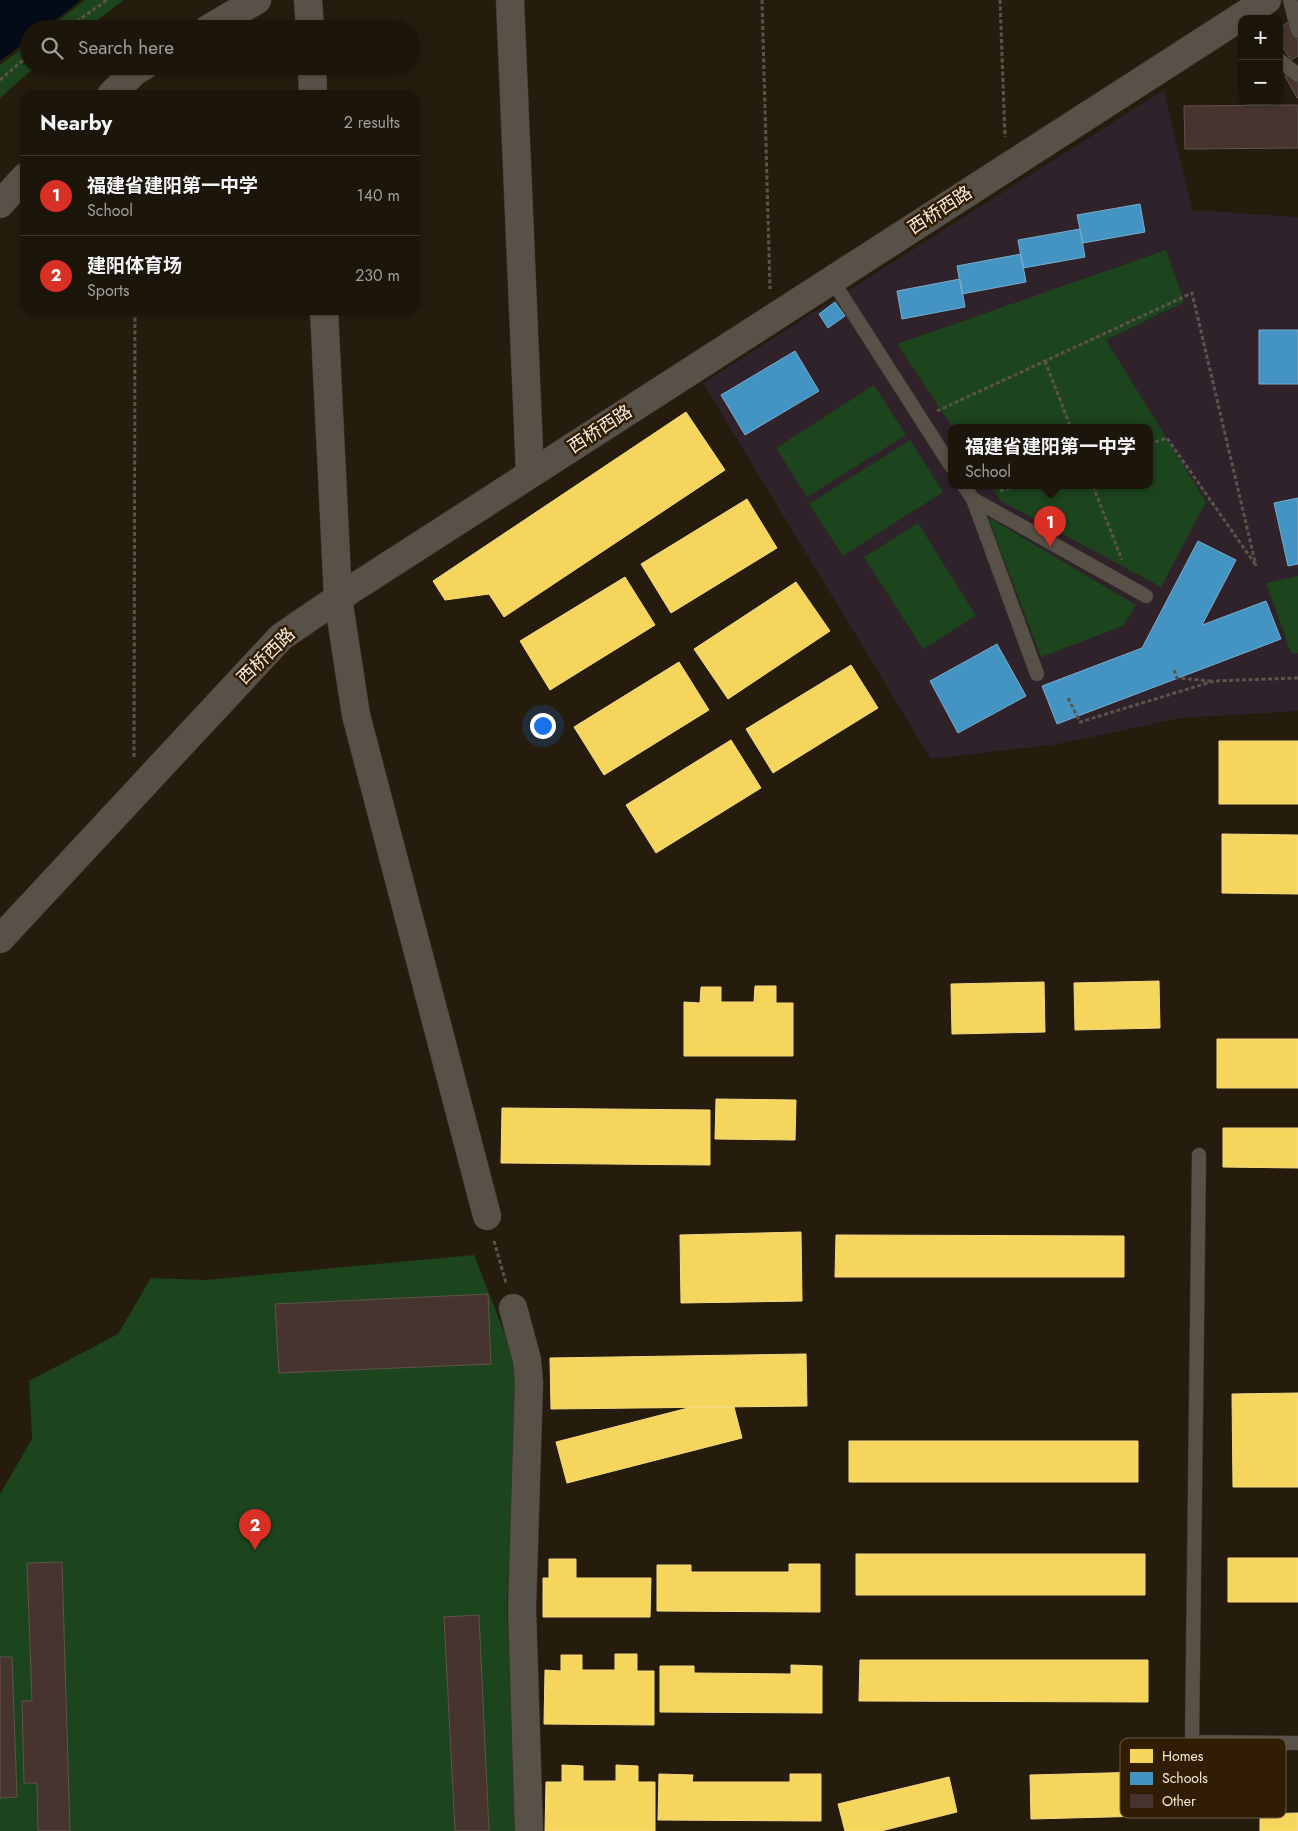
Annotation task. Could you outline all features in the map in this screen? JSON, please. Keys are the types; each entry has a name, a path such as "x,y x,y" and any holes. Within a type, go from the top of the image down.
{"street":[{"path":"223,20 257,0"},
{"path":"308,0 309,20"},
{"path":"510,0 530,474"},
{"name":"西桥西路","path":"0,939 281,637 338,598 1006,168 1237,25 1267,0"},
{"path":"115,90 132,75"},
{"path":"312,75 313,90"},
{"path":"0,204 20,182"},
{"path":"324,315 338,598 356,715 487,1216"},
{"path":"513,1308 527,1360 529,1383 522,1608 529,1831"}],"lane":[{"path":"1290,0 1298,31"},
{"path":"1283,63 1298,76"},
{"path":"832,280 948,461"},
{"path":"966,489 973,499 1037,674"},
{"path":"973,499 1140,593"},
{"path":"1192,1738 1199,1155"}],"path":[{"path":"79,20 107,0"},
{"path":"762,0 771,319"},
{"path":"1000,0 1006,168"},
{"path":"0,80 20,63"},
{"path":"921,418 1192,293 1256,566 1167,438 1153,443"},
{"path":"134,795 135,315"},
{"path":"1045,361 1069,424"},
{"path":"1094,489 1140,593"},
{"path":"1174,670 1178,678 1214,681 1298,678"},
{"path":"1068,698 1080,722 1214,681"},
{"path":"487,1216 513,1308"}],"shaded area":[{"path":"0,0 81,0 55,20 20,20 20,46 0,61"},
{"path":"1164,90 1192,210 1298,217 1298,711 1180,718 1058,744 931,759 703,383"}],"green space":[{"path":"85,0 124,0 97,20 59,20"},
{"path":"20,50 20,75 26,75 0,98 0,65"},
{"path":"1166,250 1184,302 1106,340 1206,502 1161,587 1001,501 993,489 1153,489 1153,424 950,424 897,344"},
{"path":"874,385 906,435 807,497 776,448"},
{"path":"910,440 943,492 843,556 809,504"},
{"path":"988,517 1136,605 1123,626 1041,657"},
{"path":"918,523 976,616 923,649 864,557"},
{"path":"1298,576 1298,653 1291,653 1266,583"},
{"path":"474,1255 517,1365 507,1606 516,1831 0,1831 0,1494 32,1439 29,1381 118,1334 151,1278 205,1280"}],"building: Homes":[{"path":"686,412 725,470 504,617 489,594 445,600 433,581"},
{"path":"747,499 777,548 671,613 641,564"},
{"path":"625,577 655,625 550,690 520,641"},
{"path":"796,582 830,631 728,699 694,649"},
{"path":"679,662 709,710 604,775 574,727"},
{"path":"851,665 878,708 773,773 746,729"},
{"path":"731,740 761,788 656,853 626,805"},
{"path":"1219,741 1298,741 1298,804 1219,804"},
{"path":"1222,834 1298,835 1298,894 1222,893"},
{"path":"1159,981 1160,1028 1075,1030 1074,983"},
{"path":"1044,982 1045,1032 952,1034 951,984"},
{"path":"755,986 776,986 776,1003 793,1003 793,1056 684,1056 684,1002 700,1003 701,987 721,987 721,1002 754,1002"},
{"path":"1217,1039 1298,1039 1298,1088 1217,1088"},
{"path":"716,1099 796,1100 795,1140 715,1139"},
{"path":"502,1108 710,1110 710,1165 501,1163"},
{"path":"1223,1128 1298,1128 1298,1168 1223,1167"},
{"path":"801,1232 802,1301 681,1303 680,1235"},
{"path":"836,1235 1124,1236 1124,1277 835,1277"},
{"path":"806,1354 807,1406 551,1409 550,1358"},
{"path":"1298,1393 1298,1487 1233,1487 1232,1394"},
{"path":"692,1407 734,1407 742,1438 567,1483 556,1442"},
{"path":"849,1441 1138,1441 1138,1482 849,1482"},
{"path":"856,1554 1145,1554 1145,1595 856,1595"},
{"path":"1228,1558 1298,1558 1298,1602 1228,1602"},
{"path":"549,1559 576,1559 576,1578 651,1578 650,1617 543,1617 543,1578 549,1578"},
{"path":"789,1564 820,1564 820,1612 657,1611 657,1565 691,1565 691,1572 789,1572"},
{"path":"615,1654 637,1654 637,1671 654,1671 654,1725 544,1724 545,1670 561,1671 561,1655 582,1655 582,1670 615,1670"},
{"path":"860,1660 1148,1660 1148,1702 859,1701"},
{"path":"791,1665 822,1666 822,1713 660,1712 660,1666 694,1666 694,1673 791,1674"},
{"path":"562,1765 583,1766 583,1781 616,1781 616,1765 638,1766 638,1782 655,1782 655,1831 545,1831 546,1782 562,1782"},
{"path":"1120,1773 1120,1817 1031,1819 1030,1775"},
{"path":"659,1774 693,1775 692,1782 790,1782 790,1774 821,1774 821,1821 658,1820"},
{"path":"949,1777 957,1812 881,1831 845,1831 838,1804"},
{"path":"1286,1813 1298,1813 1298,1831 1260,1831 1260,1818 1286,1818"}],"building: Schools":[{"path":"1140,204 1145,232 1083,243 1077,215"},
{"path":"1080,229 1085,257 1023,268 1018,240"},
{"path":"1021,254 1026,282 962,294 957,266"},
{"path":"960,279 965,307 902,319 897,291"},
{"path":"835,302 845,316 828,328 819,314"},
{"path":"1259,330 1298,330 1298,384 1259,384"},
{"path":"795,351 819,391 745,435 721,395"},
{"path":"1298,498 1298,564 1288,566 1274,503"},
{"path":"1198,541 1236,560 1202,625 1266,601 1281,639 1057,724 1042,686 1142,648"},
{"path":"997,644 1026,696 958,733 930,681"}],"building: Other":[{"path":"1298,16 1298,56 1291,60 1283,48 1283,25"},
{"path":"1298,69 1298,97 1297,98 1285,76"},
{"path":"1298,105 1298,148 1185,149 1184,106"},
{"path":"488,1294 491,1364 279,1373 275,1304"},
{"path":"62,1562 70,1831 38,1831 37,1783 24,1783 22,1701 32,1701 27,1563"},
{"path":"479,1615 489,1831 455,1831 444,1617"},
{"path":"0,1657 12,1657 17,1797 0,1798"}],"place":[{"name":"福建省建阳第一中学","path":"1050,547"},
{"name":"建阳体育场","path":"255,1550"}]}
